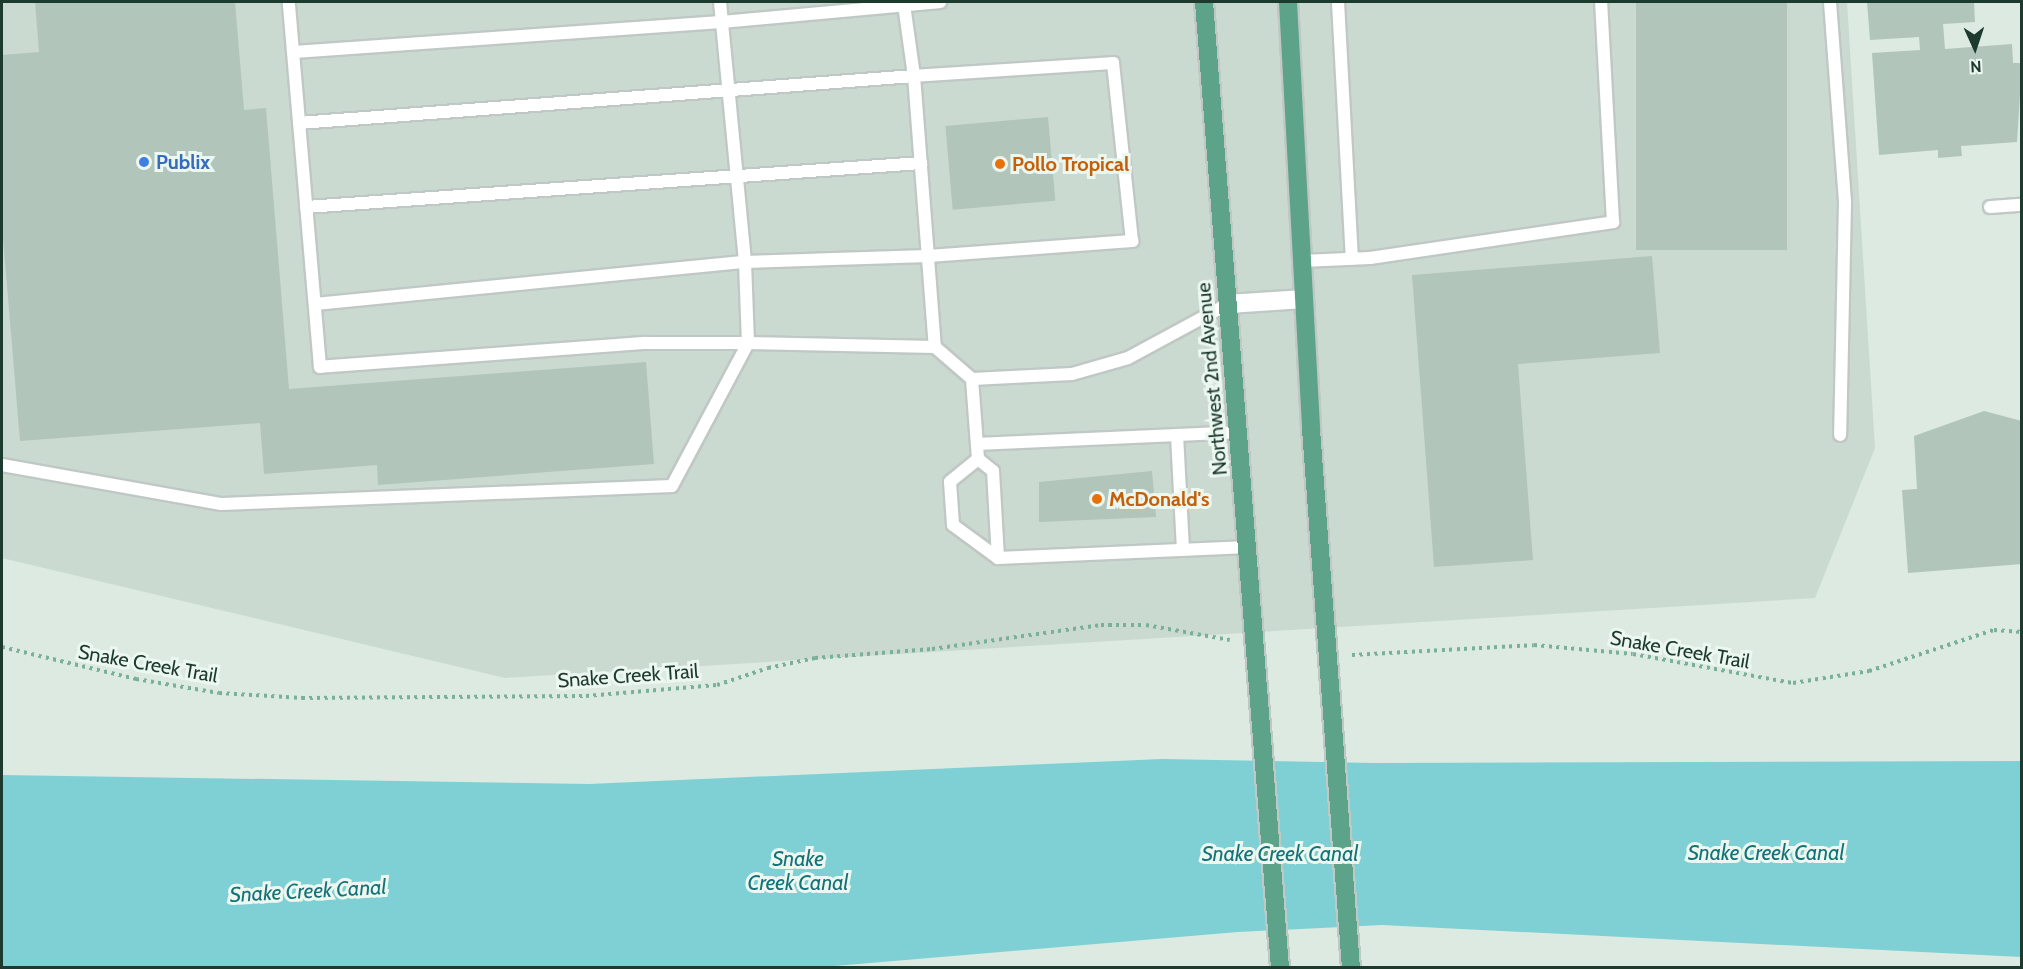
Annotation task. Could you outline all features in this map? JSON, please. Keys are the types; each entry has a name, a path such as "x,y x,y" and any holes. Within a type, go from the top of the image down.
{"main road":[{"name":"Northwest 2nd Avenue","path":"1204,2 1280,968"},
{"path":"1288,2 1327,657 1351,968"}],"street":[{"path":"1228,304 1304,299"}],"lane":[{"path":"289,2 320,367 644,343 748,343 935,347 972,379 1072,374 1128,358 1228,304"},
{"path":"2,465 222,504 672,486 748,343 745,262 720,2"},
{"path":"293,52 722,22 940,2"},
{"path":"1338,2 1352,259"},
{"path":"1302,261 1352,259 1613,222 1601,2"},
{"path":"1830,2 1845,202 1840,435"},
{"path":"904,5 914,76 935,347"},
{"path":"298,123 728,88 1113,63 1132,242 928,256 745,262 315,304"},
{"path":"306,207 921,163"},
{"path":"1990,207 2022,205"},
{"path":"972,379 978,459 993,471 998,558"},
{"path":"977,444 1238,432"},
{"path":"1177,435 1183,550"},
{"path":"978,459 950,482 953,525 998,558 1248,547"}],"path":[{"name":"Snake Creek Trail","path":"2,647 136,679 219,693 302,698 382,698 586,696 717,685 768,668 816,658 932,649 1101,625 1146,625 1225,640 1255,640"},
{"name":"Snake Creek Trail","path":"1327,657 1442,648 1534,645 1634,654 1793,683 1869,671 1994,630 2022,632"}],"shaded area":[{"path":"2,2 1847,2 1875,448 1815,598 505,678 2,558"}],"water":[{"name":"Snake Creek Canal","path":"1162,759 1374,763 2021,761 2021,957 1382,925 1238,932 811,968 2,967 2,775 589,784"}],"building":[{"path":"35,2 235,2 244,110 266,108 289,389 646,362 654,464 378,485 377,465 264,474 260,423 20,441 2,226 2,55 39,52"},
{"path":"1636,2 1787,2 1787,250 1636,250"},
{"path":"1867,2 1974,2 1975,22 1943,24 1945,49 2012,44 2013,63 2022,63 2017,142 1961,146 1962,156 1938,158 1938,150 1879,155 1872,53 1920,50 1919,37 1870,40"},
{"name":"Pollo Tropical","path":"1048,117 1055,201 953,210 945,126"},
{"path":"1652,256 1660,353 1518,364 1533,560 1434,567 1412,275"},
{"path":"1984,411 2022,421 2022,564 1908,573 1902,490 1917,489 1914,436"},
{"name":"McDonald's","path":"1152,471 1156,517 1039,522 1039,482"}],"place":[{"name":"Publix","path":"144,162"},
{"name":"Pollo Tropical","path":"1000,164"},
{"name":"McDonald's","path":"1097,499"}]}
